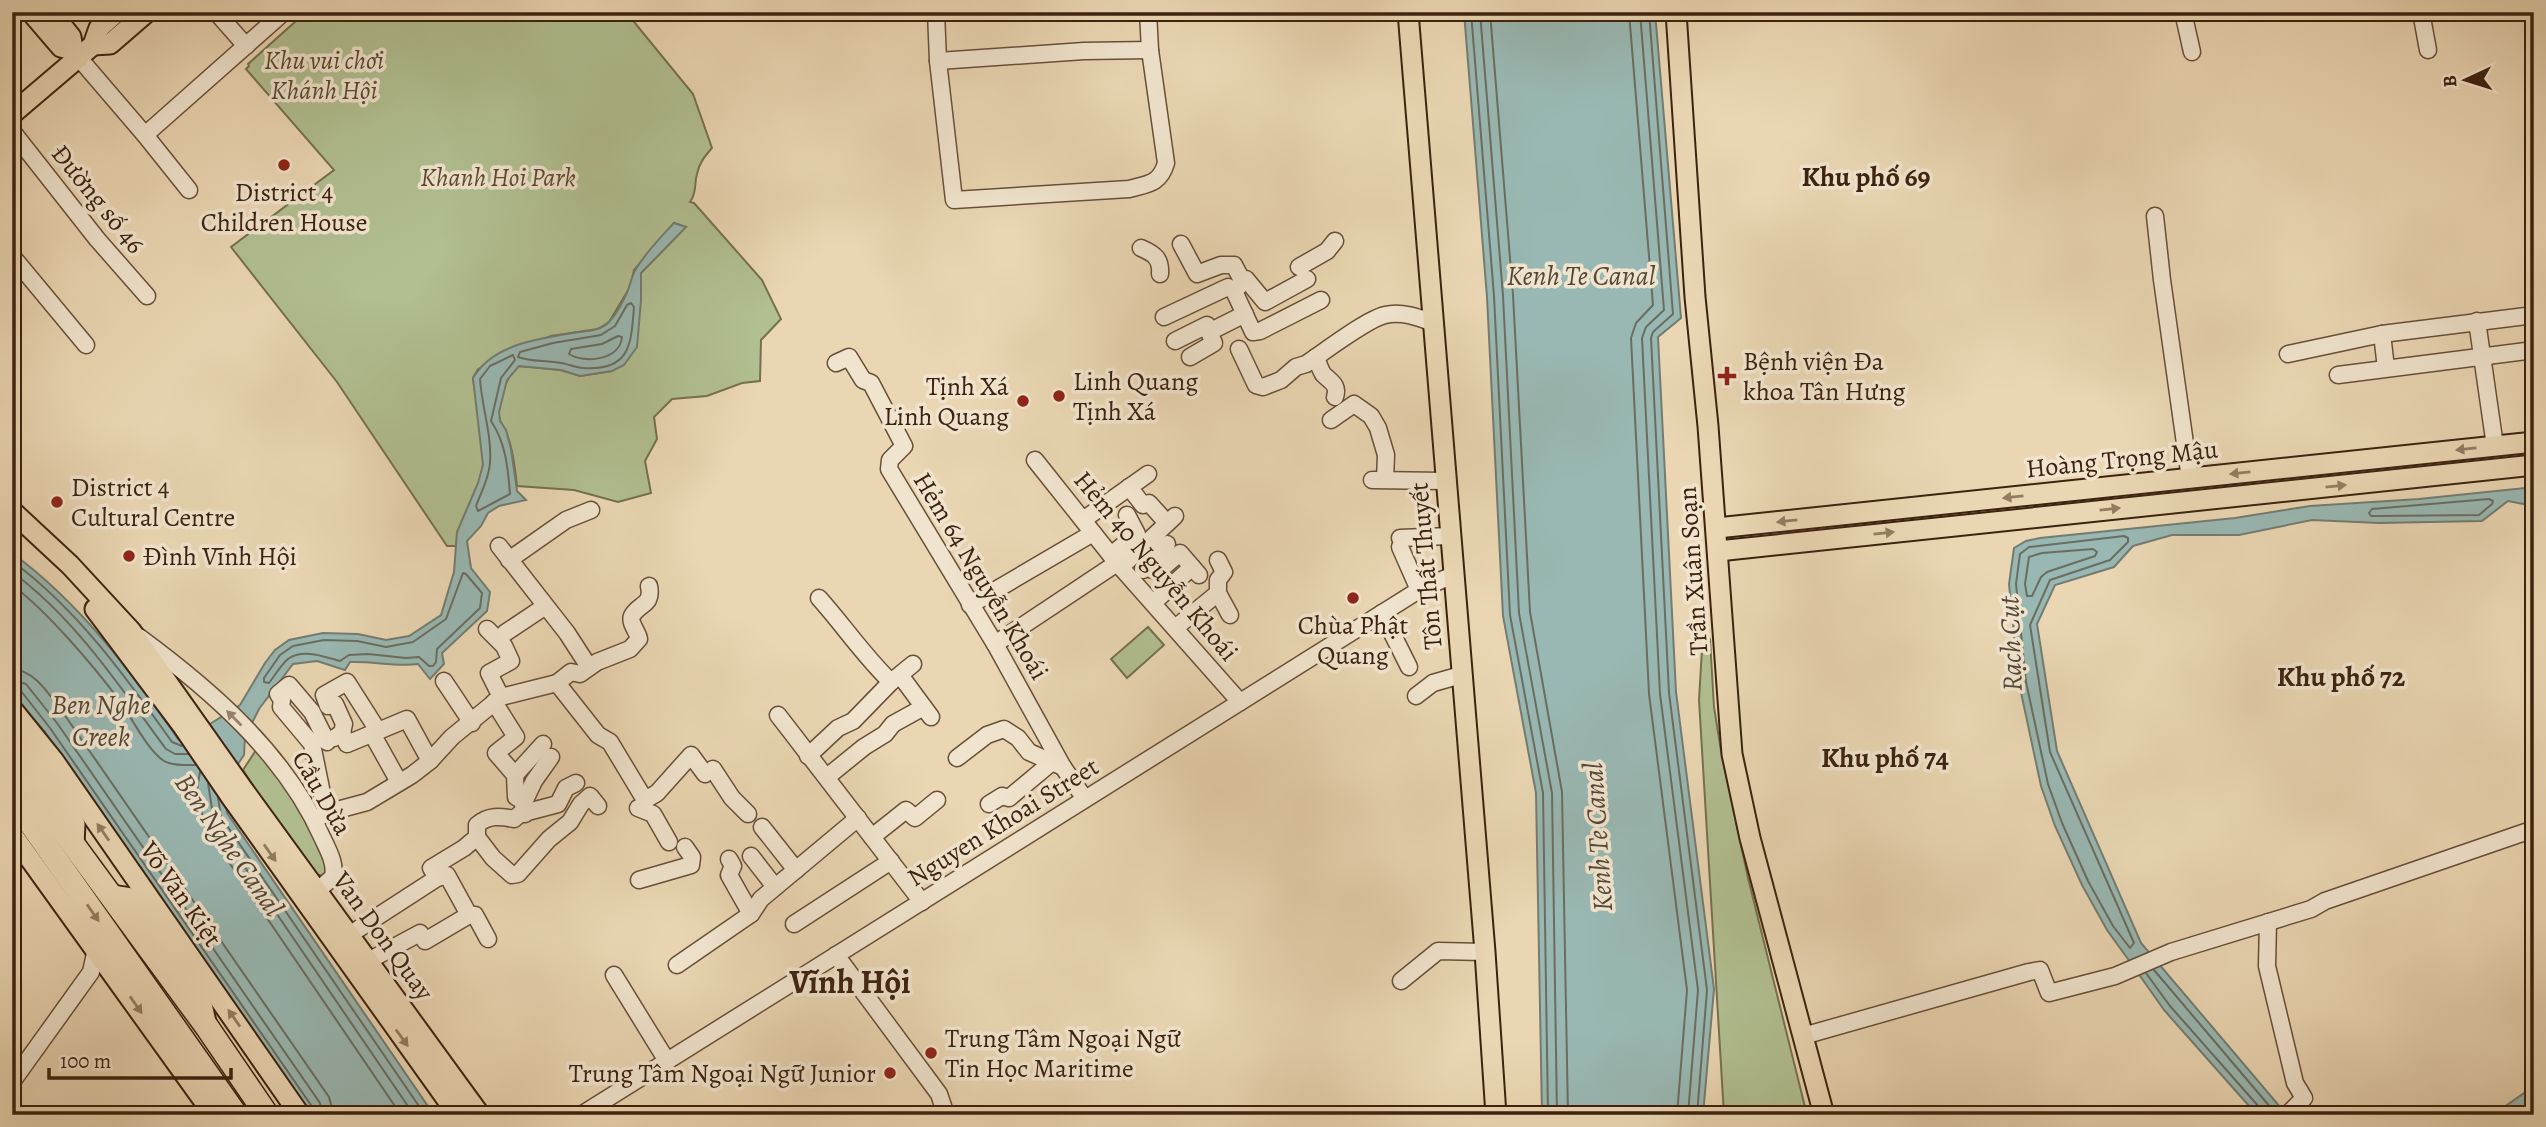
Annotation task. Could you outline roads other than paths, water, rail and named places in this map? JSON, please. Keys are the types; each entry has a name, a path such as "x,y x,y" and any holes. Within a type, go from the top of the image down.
{"highway":[{"path":"12,761 207,1027 263,1110"},
{"path":"12,797 236,1115"}],"main road":[{"path":"31,12 61,47 82,51 110,44 146,12"},
{"path":"51,12 82,51"},
{"path":"12,114 82,51 99,28 117,12"},
{"name":"Tôn Thất Thuyết","path":"1408,12 1496,1115"},
{"name":"Trần Xuân Soạn","path":"1676,12 1732,754 1749,838 1824,1115"},
{"name":"Hoàng Trọng Mậu","path":"1717,528 2534,442"},
{"path":"2397,457 2398,479"},
{"name":"Hoàng Trọng Mậu","path":"1718,551 2534,465"},
{"path":"2190,478 2192,501"},
{"path":"1966,502 1969,524"},
{"path":"12,511 70,565 131,631 236,793"},
{"path":"12,527 90,602 187,721"},
{"name":"Võ Văn Kiệt","path":"12,709 54,761 300,1115"},
{"path":"12,733 44,774 75,824 74,844"},
{"name":"Van Don Quay","path":"236,793 317,891 480,1115"},
{"name":"Van Don Quay","path":"236,793 458,1115"},
{"path":"12,834 214,1115"},
{"path":"263,1110 286,1115"}],"street":[{"path":"216,12 246,46"},
{"path":"145,135 284,12"},
{"path":"936,12 938,61 954,200 1129,189 1151,183 1163,175 1166,163 1150,50 1148,12"},
{"path":"2183,12 2192,52"},
{"path":"2421,12 2428,50"},
{"path":"938,61 1084,51 1150,50"},
{"path":"82,51 189,190"},
{"name":"Đường số 46","path":"12,131 97,239 147,296"},
{"path":"2155,216 2190,478"},
{"path":"1164,317 1228,287 1238,286 1246,279 1265,302 1303,273 1335,242"},
{"path":"1181,244 1196,274 1221,265 1234,265 1245,314 1253,332 1321,300"},
{"path":"1142,248 1157,257 1161,263 1160,274"},
{"path":"12,256 86,345"},
{"path":"1209,332 1245,314"},
{"path":"1239,349 1256,385 1264,387 1281,380 1296,367 1373,319 1386,314 1415,316 1433,323"},
{"path":"2288,354 2382,334 2534,314"},
{"path":"2477,321 2495,446"},
{"path":"1175,341 1207,325 1214,343 1190,357"},
{"path":"2382,334 2386,368"},
{"path":"2338,374 2534,350"},
{"name":"Hẻm 64 Nguyễn Khoái","path":"836,363 849,357 863,380 871,383 904,446 890,460 889,469 995,644 1057,765 1085,799"},
{"path":"1316,357 1323,374 1332,380 1336,388 1335,397"},
{"path":"1331,420 1354,404 1371,416 1384,443 1379,480 1445,481"},
{"name":"Hẻm 40 Nguyễn Khoái","path":"1035,460 1116,561 1240,702"},
{"path":"970,605 1088,526 1148,474"},
{"path":"995,644 1171,520 1149,503 1143,505 1129,488"},
{"path":"509,560 566,520 591,510"},
{"path":"1116,561 1137,534 1127,515"},
{"path":"1419,590 1400,542 1450,536"},
{"path":"1133,580 1167,544"},
{"path":"499,546 544,607 567,633 589,667"},
{"path":"1149,565 1153,570 1160,569 1180,553 1195,571 1153,603"},
{"path":"1218,560 1224,572 1218,580 1218,593 1230,615"},
{"name":"Nguyen Khoai Street","path":"588,1113 1382,613 1419,590 1453,575"},
{"path":"342,733 320,746 320,817 367,802 399,782 430,761 452,737 472,723 497,699 556,683 571,671 580,674 589,667 630,649 637,643 638,632 631,620 632,615 647,603 649,586"},
{"path":"1175,628 1218,593"},
{"path":"819,598 873,665 901,674 926,713 892,724 876,742 864,747 827,777"},
{"path":"505,633 544,607"},
{"path":"1382,613 1409,667"},
{"path":"486,629 504,646 511,661 489,673 497,699 516,737 496,752 514,775 516,797 523,807"},
{"name":"Cầu Dừa","path":"131,631 197,681 271,755 320,817 335,869 333,877 317,891"},
{"path":"808,756 838,729 853,721 901,674"},
{"path":"1416,696 1433,683 1461,675"},
{"path":"444,681 472,723"},
{"path":"399,782 375,739 376,733 375,726 347,682 324,695 328,706 335,704 344,724 342,733 347,744 376,733 407,719 430,761"},
{"path":"556,683 598,735 610,742 642,804 653,814 669,842"},
{"path":"778,715 922,902"},
{"path":"957,758 987,735 1004,729 1018,738 1029,752 1057,765"},
{"path":"514,775 547,750 523,807 514,819 497,816 483,819 477,825 477,837 512,875 518,874 549,839 570,822 581,804 590,796 598,806"},
{"path":"642,804 657,793 691,755 748,814"},
{"path":"989,804 1002,796 1009,797 1057,765"},
{"path":"523,807 558,804 566,788 576,783"},
{"path":"872,837 906,810 915,818 937,800"},
{"path":"677,965 751,914 761,899 858,818"},
{"path":"762,827 796,870"},
{"path":"1803,1037 2029,972 2040,971 2049,993 2115,976 2171,952 2311,909 2325,901 2534,828"},
{"path":"434,879 431,868 477,837"},
{"path":"639,880 691,865 692,857 685,847"},
{"path":"751,856 775,887"},
{"path":"729,859 733,866 729,875 751,914"},
{"path":"794,924 891,861"},
{"path":"349,936 434,879 447,875 469,915"},
{"path":"368,961 421,933 425,941 469,915 475,915 488,939"},
{"path":"2268,922 2267,966 2295,1083 2304,1098 2287,1115"},
{"path":"12,1083 91,972 96,949"},
{"path":"1401,981 1438,951 1485,952"},
{"path":"836,955 939,1094 946,1115"},
{"path":"91,972 113,973"},
{"path":"614,975 667,1061"}],"water":[{"name":"Kenh Te Canal","path":"1464,12 1655,12 1681,318 1658,337 1676,692 1714,989 1703,1115 1542,1115 1536,793 1503,616 1487,297"},
{"name":"Ben Nghe Creek","path":"674,223 686,227 641,273 637,347 624,365 612,371 580,376 561,370 519,366 507,380 499,412 500,421 506,430 511,449 517,491 526,500 499,506 488,513 481,526 467,541 471,568 490,592 487,611 442,653 444,664 430,679 418,664 350,662 345,670 317,661 293,664 259,709 245,737 244,755 223,786 227,813 434,1115 309,1115 45,732 12,693 12,553 82,615 142,688 178,739 195,738 210,724 240,705 265,663 275,650 289,640 323,633 358,634 386,640 409,636 441,615 454,572 457,532 483,465 473,378 492,357 504,350 606,325 621,304 640,263"},
{"path":"2534,487 2534,506 2508,501 2482,521 2379,523 2312,520 2239,535 2172,535 2133,546 2114,567 2055,585 2037,624 2057,751 2141,943 2287,1115 2257,1115 2164,1010 2107,930 2082,885 2055,826 2041,786 2019,683 2009,584 2014,548 2026,541 2040,538 2235,518 2310,506 2419,499"},
{"path":"2534,1086 2534,1115 2493,1115"}],"place":[{"name":"District 4 Children House","path":"284,165"},
{"name":"Bệnh viện Đa khoa Tân Hưng","path":"1727,376"},
{"name":"Linh Quang Tịnh Xá","path":"1059,396"},
{"name":"Tịnh Xá Linh Quang","path":"1023,401"},
{"name":"District 4 Cultural Centre","path":"57,502"},
{"name":"Đình Vĩnh Hội","path":"129,556"},
{"name":"Chùa Phật Quang","path":"1353,598"},
{"name":"Trung Tâm Ngoại Ngữ Tin Học Maritime","path":"931,1053"},
{"name":"Trung Tâm Ngoại Ngữ Junior","path":"890,1073"}],"district":[{"name":"Khu phố 69","path":"1866,177"},
{"name":"Khu phố 72","path":"2341,677"},
{"name":"Khu phố 74","path":"1885,758"},
{"name":"Vĩnh Hội","path":"850,981"}],"park label":[{"name":"Khu vui chơi Khánh Hội","path":"324,75"},
{"name":"Khanh Hoi Park","path":"498,177"}],"water label":[{"name":"Rạch Cụt","path":"2011,644"},
{"name":"Ben Nghe Canal","path":"229,845"}]}
